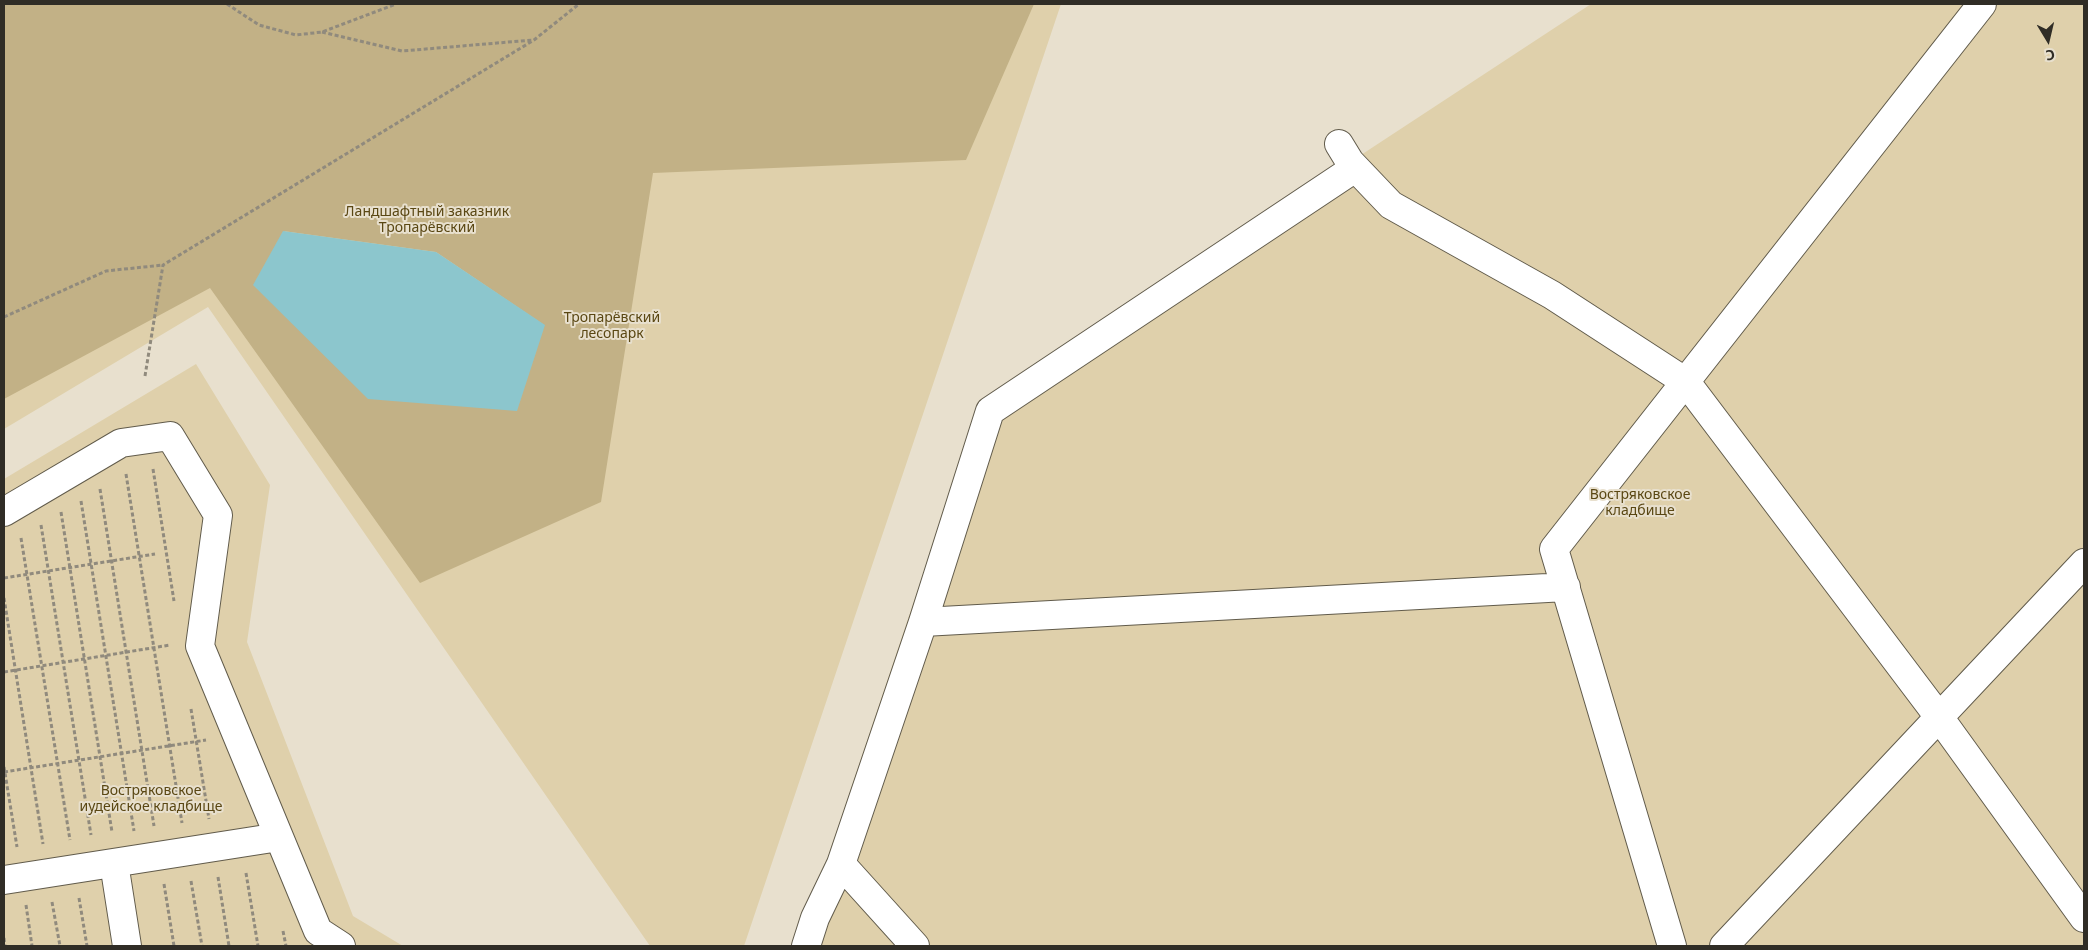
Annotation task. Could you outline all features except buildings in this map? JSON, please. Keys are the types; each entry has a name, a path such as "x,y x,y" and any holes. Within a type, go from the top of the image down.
{"lane":[{"path":"1672,946 1554,549 1982,4"},
{"path":"1339,144 1355,168 1391,205 1552,294 1686,382 1939,717 2084,918"},
{"path":"806,946 815,918 841,864 923,622 990,411 1355,168"},
{"path":"47,487 121,443 170,436 218,515 200,646 318,931 341,946"},
{"path":"1724,946 2084,564"},
{"path":"923,622 1566,587"},
{"path":"4,880 279,837"},
{"path":"116,862 127,946"},
{"path":"841,864 915,946"}],"path":[{"path":"227,4 259,25 296,35 322,32 396,4"},
{"path":"4,317 106,271 163,265 534,40 579,4"},
{"path":"322,32 402,51 534,40"},
{"path":"145,376 163,265"},
{"path":"121,443 202,946"},
{"path":"47,487 112,560 142,750 116,862 87,946"},
{"path":"47,487 91,564 121,753 116,862"},
{"path":"47,487 70,568 116,862"},
{"path":"47,487 49,571 79,760 116,862"},
{"path":"47,487 27,574 58,763 116,862 174,946"},
{"path":"4,578 155,554"},
{"path":"4,598 60,946"},
{"path":"4,672 200,640"},
{"path":"4,772 236,735"},
{"path":"241,843 258,946"},
{"path":"4,938 5,946"}],"green space":[{"name":"Тропарёвский лесопарк","path":"4,4 1061,4 744,946 650,946 208,307 4,429"},
{"name":"Ландшафтный заказник Тропарёвский","path":"4,4 1034,4 966,160 653,173 601,502 420,583 210,288 4,399","holes":["283,231 436,252 544,325"]},
{"name":"Востряковское кладбище","path":"1591,4 2084,4 2084,946 798,946 980,405"},
{"name":"Востряковское иудейское кладбище","path":"196,364 270,485 247,642 353,916 403,946 4,946 4,479"}],"water":[{"path":"283,231 436,252 545,325 517,411 368,399 253,285"}]}
